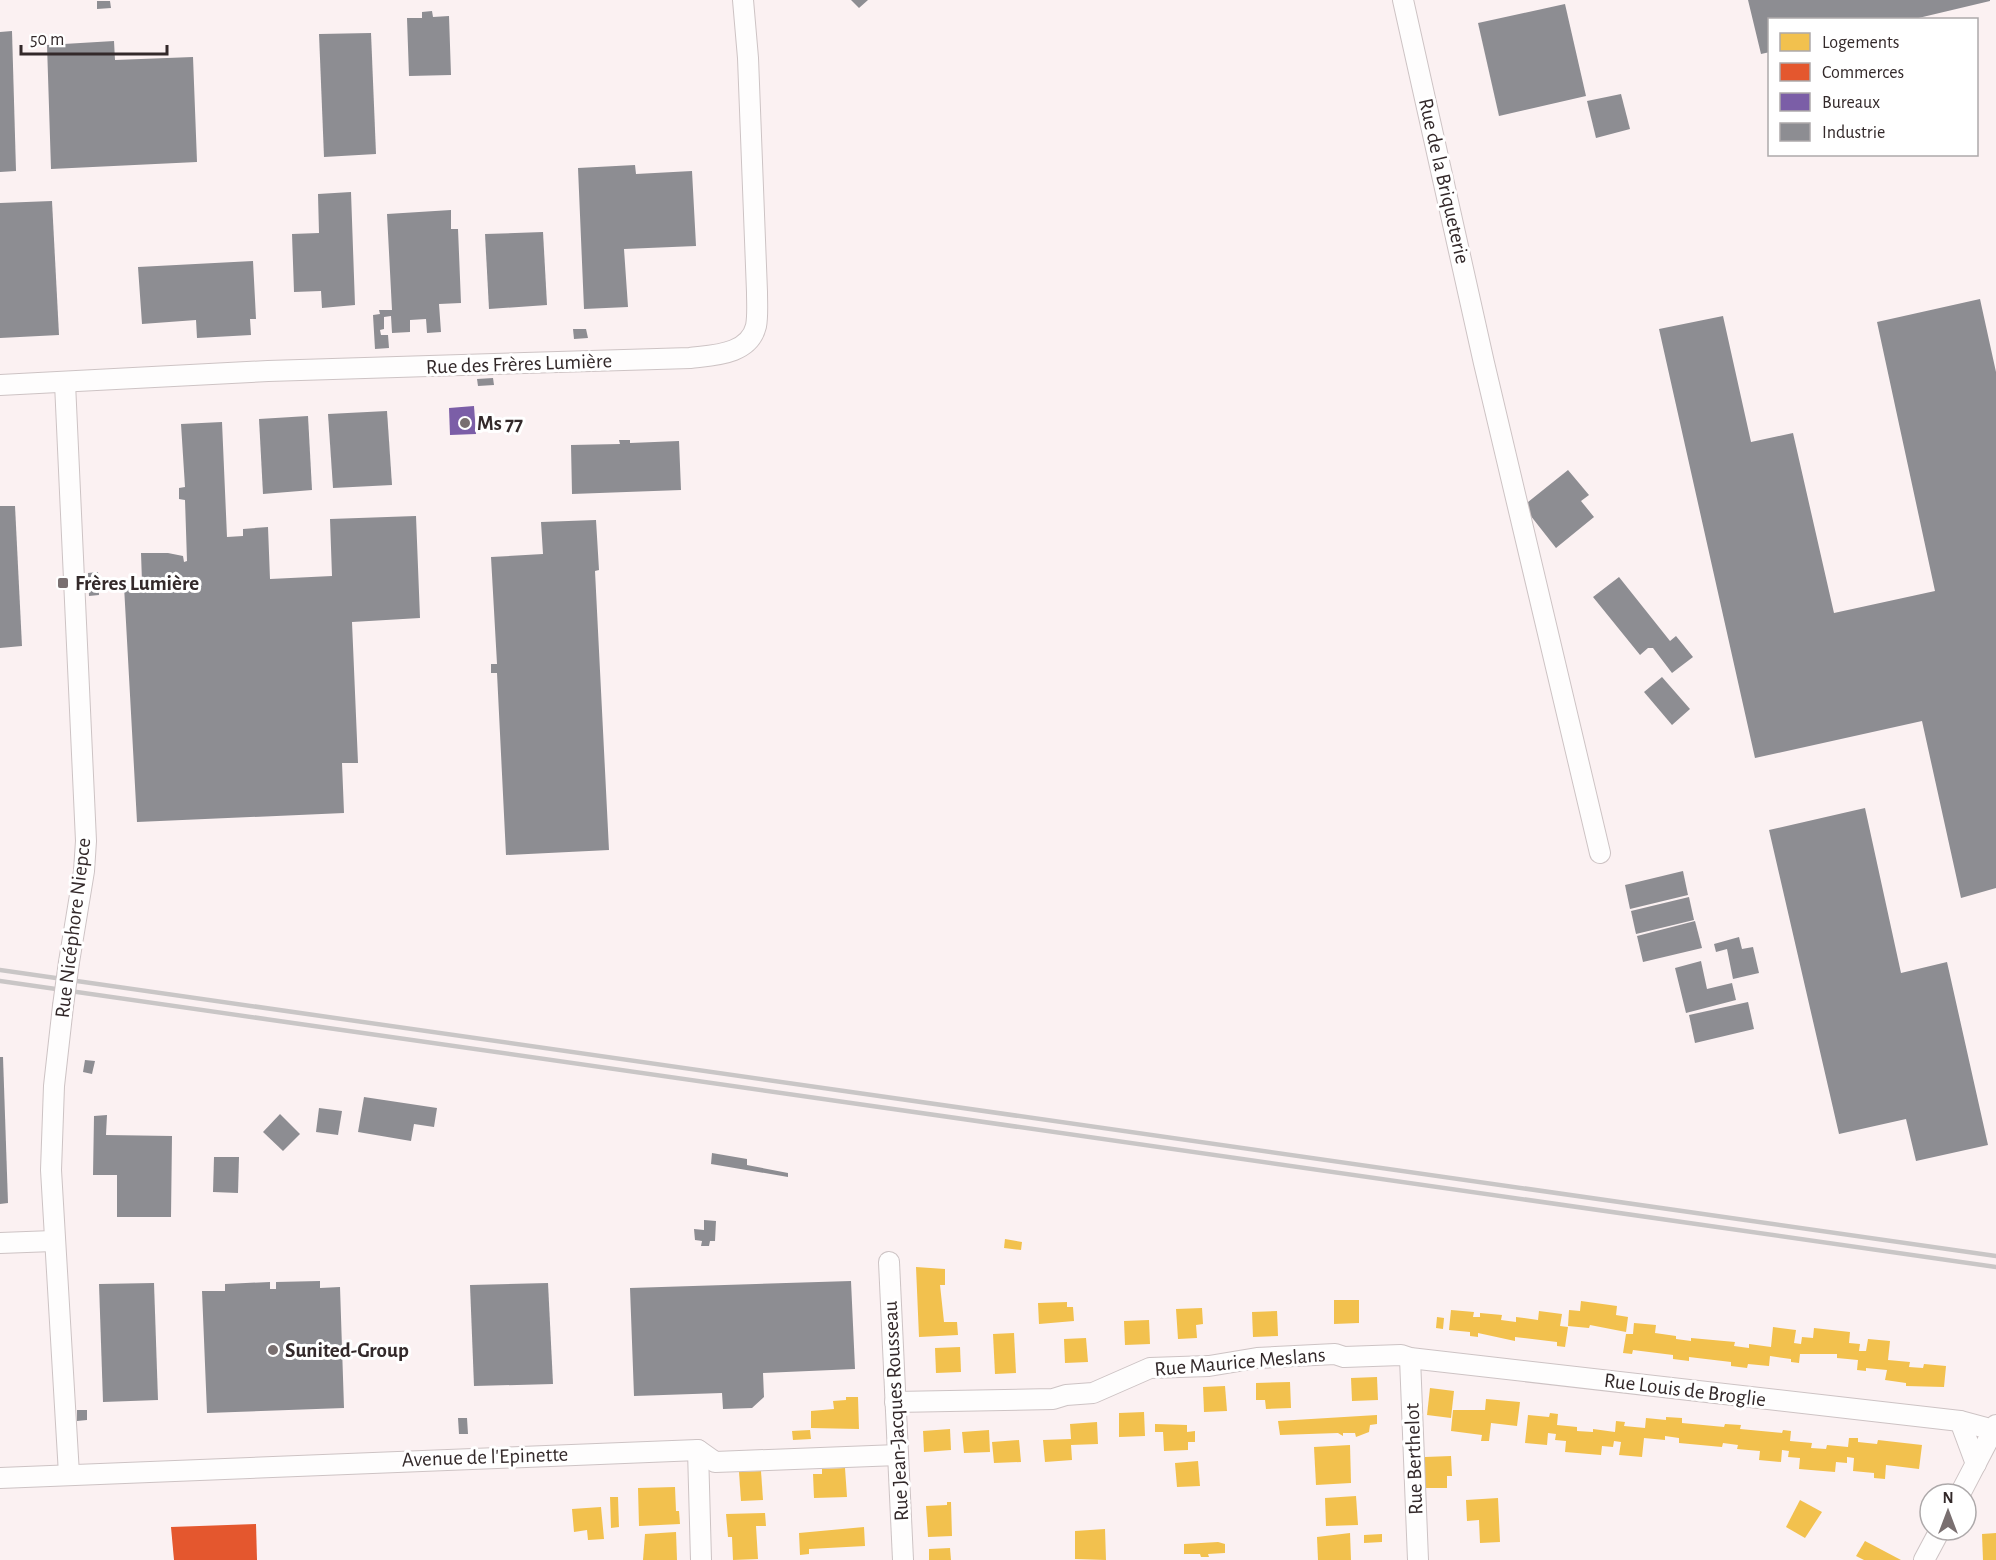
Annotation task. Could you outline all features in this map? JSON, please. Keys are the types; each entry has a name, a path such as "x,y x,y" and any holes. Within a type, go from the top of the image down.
{"street":[{"name":"Rue des Frères Lumière","path":"0,385 268,371 690,358 734,351 749,340 756,327 748,58 743,0"},
{"name":"Rue de la Briqueterie","path":"1403,0 1484,363 1600,853"},
{"name":"Rue Nicéphore Niepce","path":"65,382 86,841 84,871 69,962 54,1086 51,1170 69,1474"},
{"path":"0,1243 54,1241"},
{"name":"Rue Jean-Jacques Rousseau","path":"889,1263 903,1560"},
{"name":"Rue Maurice Meslans","path":"895,1402 1053,1399 1066,1395 1093,1393 1150,1368 1209,1366 1216,1362 1257,1358 1335,1354 1344,1357 1401,1355 1410,1358"},
{"name":"Rue Louis de Broglie","path":"1410,1358 1960,1421 1995,1428"},
{"name":"Rue Berthelot","path":"1410,1358 1418,1560"},
{"path":"1960,1421 1976,1464"},
{"path":"1966,1482 1995,1428"},
{"path":"698,1450 701,1560"},
{"name":"Avenue de l'Epinette","path":"0,1478 698,1450 715,1462 898,1455"},
{"path":"1924,1560 1934,1542"}],"building: Logements":[{"path":"1005,1239 1022,1242 1021,1250 1004,1248"},
{"path":"916,1267 945,1269 945,1285 940,1285 944,1322 957,1322 958,1335 919,1337"},
{"path":"1334,1300 1359,1300 1359,1323 1334,1324"},
{"path":"1581,1301 1617,1306 1616,1315 1628,1317 1626,1332 1590,1325 1589,1328 1568,1326 1569,1310 1580,1311"},
{"path":"1067,1302 1067,1307 1073,1307 1074,1321 1039,1324 1038,1303"},
{"path":"1202,1308 1203,1324 1196,1325 1197,1338 1178,1339 1176,1309"},
{"path":"1451,1310 1474,1312 1473,1317 1480,1317 1480,1313 1502,1315 1501,1320 1516,1322 1516,1317 1538,1320 1539,1311 1562,1314 1560,1326 1568,1327 1565,1347 1557,1346 1557,1342 1515,1337 1515,1341 1478,1333 1478,1337 1470,1336 1470,1332 1449,1330"},
{"path":"1277,1311 1278,1336 1253,1337 1252,1312"},
{"path":"1437,1317 1444,1318 1443,1329 1436,1328"},
{"path":"1149,1320 1150,1344 1125,1345 1124,1321"},
{"path":"1634,1323 1656,1325 1655,1333 1676,1336 1676,1339 1735,1342 1734,1346 1749,1348 1749,1344 1771,1347 1773,1327 1796,1330 1794,1343 1801,1344 1802,1337 1813,1338 1814,1328 1850,1332 1849,1343 1860,1344 1859,1351 1866,1351 1868,1339 1890,1341 1888,1360 1910,1362 1909,1367 1923,1368 1924,1364 1946,1366 1944,1387 1906,1386 1906,1383 1885,1380 1887,1370 1866,1368 1866,1371 1857,1370 1858,1360 1837,1358 1837,1354 1800,1354 1799,1363 1791,1362 1791,1359 1770,1356 1769,1366 1748,1364 1747,1368 1731,1366 1731,1362 1689,1357 1689,1361 1673,1359 1673,1355 1633,1350 1632,1354 1623,1353 1626,1334 1633,1334"},
{"path":"1014,1333 1016,1373 995,1374 993,1334"},
{"path":"1086,1338 1088,1362 1065,1363 1064,1339"},
{"path":"960,1347 961,1372 936,1373 935,1348"},
{"path":"1377,1377 1378,1400 1352,1401 1351,1378"},
{"path":"1290,1382 1291,1408 1266,1409 1265,1400 1256,1400 1256,1383"},
{"path":"1225,1386 1227,1411 1204,1412 1203,1387"},
{"path":"1430,1388 1454,1391 1451,1418 1427,1415"},
{"path":"846,1397 858,1397 859,1429 811,1428 811,1411 834,1409 833,1401 846,1400"},
{"path":"1486,1399 1520,1402 1517,1426 1491,1423 1489,1441 1481,1441 1482,1435 1451,1431 1453,1410 1485,1410"},
{"path":"1144,1412 1145,1436 1119,1437 1119,1413"},
{"path":"1550,1413 1558,1414 1557,1425 1577,1427 1577,1431 1593,1432 1593,1429 1615,1432 1616,1421 1625,1422 1624,1426 1645,1428 1646,1418 1666,1420 1666,1417 1682,1418 1682,1423 1724,1427 1725,1424 1741,1425 1740,1429 1782,1433 1783,1430 1791,1431 1790,1441 1812,1443 1811,1448 1826,1449 1827,1445 1848,1447 1849,1438 1858,1438 1858,1442 1877,1444 1878,1440 1922,1445 1919,1469 1886,1465 1885,1479 1874,1478 1874,1473 1853,1471 1854,1458 1847,1457 1847,1463 1836,1462 1835,1472 1799,1469 1800,1458 1788,1457 1789,1451 1782,1450 1781,1462 1759,1460 1760,1451 1737,1449 1738,1445 1723,1443 1722,1447 1679,1443 1679,1438 1665,1436 1665,1440 1644,1438 1642,1457 1619,1455 1621,1442 1614,1441 1613,1447 1602,1446 1601,1455 1565,1452 1566,1441 1555,1440 1556,1434 1548,1433 1547,1445 1525,1443 1528,1415 1549,1417"},
{"path":"1377,1415 1377,1424 1370,1425 1369,1432 1356,1437 1355,1433 1343,1433 1343,1436 1338,1433 1280,1435 1278,1421"},
{"path":"1097,1422 1098,1444 1071,1445 1072,1460 1045,1462 1043,1440 1071,1439 1070,1424"},
{"path":"1155,1424 1187,1425 1187,1432 1195,1431 1195,1442 1188,1442 1188,1450 1164,1451 1163,1432 1155,1432"},
{"path":"950,1429 951,1450 924,1452 923,1431"},
{"path":"810,1430 811,1439 793,1440 792,1431"},
{"path":"989,1430 990,1452 964,1453 962,1432"},
{"path":"1019,1440 1021,1462 994,1463 992,1442"},
{"path":"1350,1445 1351,1483 1316,1485 1314,1447"},
{"path":"1451,1456 1452,1476 1447,1476 1447,1488 1425,1488 1425,1457"},
{"path":"1198,1461 1200,1486 1177,1487 1175,1463"},
{"path":"845,1468 847,1497 814,1498 813,1474 822,1474 822,1469"},
{"path":"761,1471 763,1500 741,1501 739,1472"},
{"path":"675,1487 676,1511 679,1511 680,1524 639,1526 638,1488"},
{"path":"1356,1496 1358,1525 1326,1526 1325,1498"},
{"path":"610,1497 618,1497 619,1527 611,1528"},
{"path":"1498,1498 1500,1542 1480,1543 1479,1520 1467,1521 1466,1500"},
{"path":"1800,1500 1822,1512 1805,1538 1786,1527"},
{"path":"947,1502 951,1502 952,1536 928,1537 926,1506 947,1505"},
{"path":"601,1507 604,1539 588,1540 587,1530 574,1532 572,1509"},
{"path":"765,1513 766,1526 756,1526 758,1559 733,1560 732,1537 728,1537 726,1514"},
{"path":"864,1527 865,1546 809,1549 809,1554 800,1555 799,1533"},
{"path":"1105,1529 1106,1560 1075,1559 1075,1531"},
{"path":"676,1532 677,1560 643,1560 645,1534"},
{"path":"1350,1533 1351,1560 1318,1560 1317,1537"},
{"path":"1996,1533 1996,1560 1983,1560 1982,1534"},
{"path":"1382,1534 1382,1542 1364,1543 1364,1535"},
{"path":"1865,1541 1901,1560 1864,1560 1856,1556"},
{"path":"1218,1542 1225,1544 1225,1553 1208,1554 1209,1557 1201,1557 1200,1554 1184,1554 1184,1544"},
{"path":"950,1548 951,1560 929,1560 929,1549"}],"building: Commerces":[{"path":"256,1524 257,1560 174,1560 171,1527"}],"building: Bureaux":[{"path":"474,406 476,434 450,435 449,408"}],"building: Industrie":[{"path":"851,0 868,0 859,8"},
{"path":"1748,0 1990,0 1918,18 1768,18 1768,52 1761,54"},
{"path":"97,1 110,1 111,8 97,9"},
{"path":"1565,4 1586,96 1499,116 1478,23"},
{"path":"432,11 433,17 449,16 451,75 409,76 407,18 422,18 422,12"},
{"path":"12,31 16,171 0,172 0,32"},
{"path":"371,33 376,154 324,157 319,34"},
{"path":"114,41 115,60 193,57 197,162 51,169 47,45"},
{"path":"1621,94 1630,129 1596,138 1587,101"},
{"path":"635,165 636,174 692,171 696,246 624,249 628,307 584,309 578,168"},
{"path":"351,192 355,305 322,308 321,291 294,292 292,234 319,233 318,194"},
{"path":"52,201 59,335 0,338 0,203"},
{"path":"451,210 451,229 458,229 461,303 439,304 441,332 427,333 426,319 410,320 410,332 392,333 391,316 384,317 384,329 380,330 381,335 388,335 389,348 375,349 373,315 380,314 379,310 392,310 387,214"},
{"path":"543,232 547,305 489,309 485,234"},
{"path":"253,261 256,319 250,319 251,335 197,338 196,320 142,324 138,267"},
{"path":"1980,299 1996,372 1996,888 1961,898 1922,721 1755,758 1659,329 1723,316 1751,442 1793,433 1834,613 1935,591 1877,322"},
{"path":"573,329 586,329 588,338 574,339"},
{"path":"493,378 494,385 478,386 477,379"},
{"path":"387,411 392,485 333,488 328,414"},
{"path":"308,416 312,490 263,494 259,419"},
{"path":"222,422 227,537 243,536 243,529 268,527 270,579 332,576 330,519 416,516 420,618 352,622 358,763 342,763 344,813 137,822 124,586 145,584 142,582 141,553 168,553 183,556 184,562 187,561 185,500 179,499 179,488 185,487 181,424"},
{"path":"619,440 630,440 630,443 679,441 681,490 572,494 571,445 620,444"},
{"path":"1568,470 1589,495 1581,501 1594,517 1556,548 1523,506"},
{"path":"0,506 15,506 22,646 0,648"},
{"path":"596,520 599,570 595,571 609,850 506,855 497,673 491,673 491,664 497,664 491,557 543,554 541,522"},
{"path":"98,572 99,595 89,596 88,573"},
{"path":"1619,577 1670,641 1676,636 1693,657 1672,673 1653,648 1648,648 1640,655 1593,597"},
{"path":"1662,677 1690,709 1672,725 1644,692"},
{"path":"1865,808 1901,973 1947,962 1988,1145 1916,1161 1906,1119 1839,1134 1769,830"},
{"path":"1683,871 1688,895 1630,909 1625,885"},
{"path":"1689,897 1694,920 1636,934 1631,911"},
{"path":"1695,921 1702,948 1643,962 1637,936"},
{"path":"1739,937 1742,949 1753,947 1759,973 1733,979 1727,949 1716,952 1714,944"},
{"path":"1701,961 1707,989 1732,983 1736,1000 1686,1013 1675,968"},
{"path":"1748,1002 1754,1029 1695,1043 1689,1015"},
{"path":"0,1057 3,1057 8,1203 0,1204"},
{"path":"85,1060 95,1061 92,1074 83,1072"},
{"path":"364,1097 437,1108 434,1127 414,1124 411,1141 358,1132"},
{"path":"319,1108 342,1111 338,1135 316,1132"},
{"path":"280,1114 300,1134 283,1151 263,1132"},
{"path":"107,1115 106,1135 172,1136 171,1217 117,1217 117,1175 93,1175 94,1116"},
{"path":"712,1153 747,1159 747,1165 788,1173 788,1177 711,1164"},
{"path":"214,1157 239,1157 238,1193 213,1192"},
{"path":"704,1220 716,1221 715,1241 710,1241 709,1246 701,1246 702,1241 695,1240 694,1229 704,1230"},
{"name":"Sunited-Group","path":"320,1281 320,1288 340,1287 344,1408 207,1413 202,1291 225,1291 225,1284 270,1282 270,1289 276,1289 276,1282"},
{"path":"851,1281 855,1369 763,1373 764,1397 752,1408 723,1409 722,1393 634,1396 630,1288"},
{"path":"154,1283 158,1400 103,1402 99,1284"},
{"path":"548,1283 553,1384 474,1386 470,1285"},
{"path":"77,1410 87,1410 87,1420 77,1421"},
{"path":"458,1418 467,1418 468,1434 459,1434"}],"railway":[{"path":"0,970 1996,1256"},
{"path":"0,981 1996,1267"}],"place":[{"name":"Ms 77","path":"465,423"},
{"name":"Frères Lumière","path":"63,583"},
{"name":"Sunited-Group","path":"273,1350"}]}
